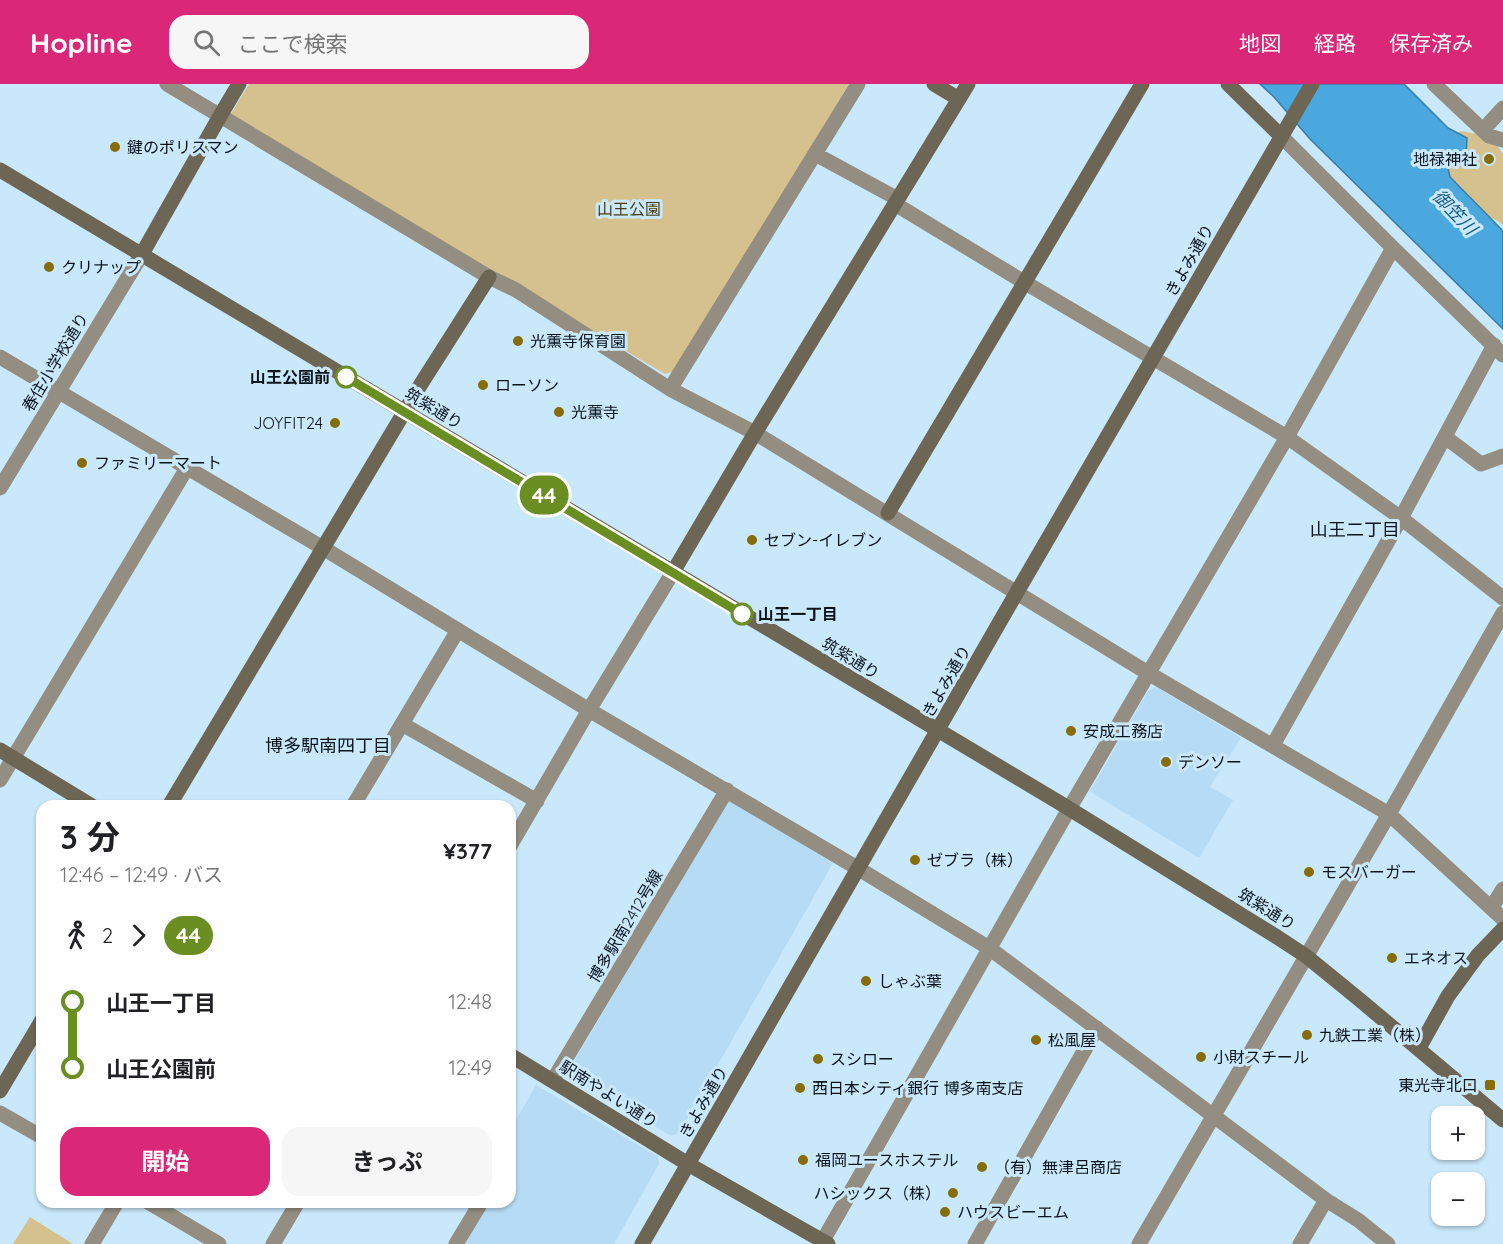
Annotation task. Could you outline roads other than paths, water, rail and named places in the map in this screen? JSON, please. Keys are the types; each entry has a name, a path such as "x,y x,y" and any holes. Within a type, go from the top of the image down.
{"street":[{"path":"167,84 489,278 516,290 670,389 755,433 1148,673 1389,814 1503,919"},
{"path":"142,254 239,84"},
{"path":"670,389 858,84"},
{"path":"934,84 958,99"},
{"path":"516,836 755,433 968,84"},
{"path":"888,513 1142,84"},
{"path":"1228,84 1498,350 1445,437 1273,745"},
{"name":"きよみ通り","path":"642,1244 1312,84"},
{"path":"1434,84 1490,136 1503,140"},
{"path":"1483,130 1503,108"},
{"path":"815,154 896,201 1024,282 1287,437 1401,518 1503,598"},
{"name":"筑紫通り","path":"0,170 939,730 1235,910 1306,956 1503,1120"},
{"path":"824,1243 989,948 1287,437 1393,248"},
{"name":"春住小学校通り","path":"0,488 142,254"},
{"path":"173,800 421,384 489,278"},
{"path":"0,357 989,948 1388,1244"},
{"path":"1445,437 1482,464 1503,456"},
{"path":"0,780 6,754 187,468"},
{"path":"1139,1244 1503,613"},
{"path":"357,800 458,630"},
{"path":"402,724 537,801"},
{"path":"6,754 82,800"},
{"name":"博多駅南2412号線","path":"553,1080 727,790"},
{"path":"1492,907 1503,889"},
{"path":"1419,1048 1448,996 1478,955 1503,929"},
{"path":"975,1244 1097,1028"},
{"path":"0,1091 36,1030"},
{"name":"駅南やよい通り","path":"516,1058 688,1164 824,1243"},
{"path":"0,1113 36,1134"},
{"path":"1300,1244 1326,1200"},
{"path":"92,1244 113,1208"},
{"path":"158,1208 219,1244"},
{"path":"273,1244 294,1208"},
{"path":"456,1244 478,1208"}],"water":[{"name":"御笠川","path":"1260,84 1404,84 1448,128 1467,138 1466,157 1445,155 1450,177 1503,231 1503,329 1310,139"}],"place":[{"name":"鍵のポリスマン","path":"115,147"},
{"name":"地禄神社","path":"1489,159"},
{"name":"クリナップ","path":"49,267"},
{"name":"光薫寺保育園","path":"518,341"},
{"name":"山王公園前","path":"346,377"},
{"name":"ローソン","path":"483,385"},
{"name":"光薫寺","path":"559,412"},
{"name":"JOYFIT24","path":"335,423"},
{"name":"ファミリーマート","path":"82,463"},
{"name":"セブン-イレブン","path":"752,540"},
{"name":"山王一丁目","path":"742,614"},
{"name":"安成工務店","path":"1071,731"},
{"name":"デンソー","path":"1166,762"},
{"name":"ゼブラ（株）","path":"915,860"},
{"name":"モスバーガー","path":"1309,872"},
{"name":"エネオス","path":"1392,958"},
{"name":"しゃぶ葉","path":"866,981"},
{"name":"九鉄工業（株）","path":"1307,1035"},
{"name":"松風屋","path":"1036,1040"},
{"name":"小財スチール","path":"1201,1057"},
{"name":"スシロー","path":"818,1059"},
{"name":"東光寺北口","path":"1490,1085"},
{"name":"西日本シティ銀行 博多南支店","path":"800,1088"},
{"name":"福岡ユースホステル","path":"803,1160"},
{"name":"（有）無津呂商店","path":"982,1167"},
{"name":"ハシックス（株）","path":"953,1193"},
{"name":"ハウスビーエム","path":"945,1212"}],"district":[{"name":"山王二丁目","path":"1355,529"},
{"name":"博多駅南四丁目","path":"328,745"}],"park label":[{"name":"山王公園","path":"629,209"}]}
